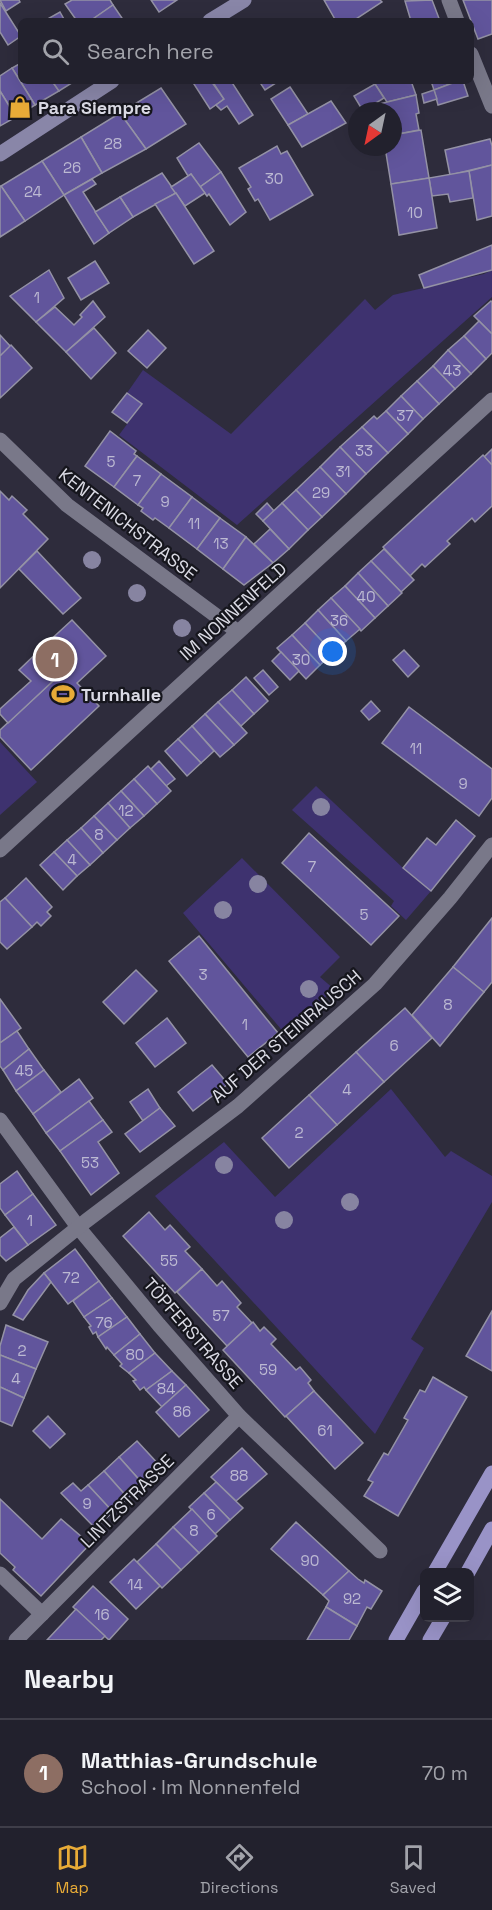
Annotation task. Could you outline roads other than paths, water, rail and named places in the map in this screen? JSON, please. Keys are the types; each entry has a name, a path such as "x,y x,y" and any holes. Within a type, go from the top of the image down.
{"main road":[{"path":"215,18 244,0"},
{"path":"0,154 107,84"},
{"path":"437,1568 492,1473"},
{"path":"470,1568 492,1529"},
{"path":"396,1640 420,1598"},
{"path":"430,1640 440,1622"}],"street":[{"path":"449,0 457,18"},
{"path":"474,61 492,106"},
{"name":"IM NONNENFELD","path":"0,850 492,400"},
{"name":"KENTENICHSTRASSE","path":"0,440 67,505 238,632"},
{"name":"AUF DER STEINRAUSCH","path":"0,1303 14,1279 78,1227 238,1106 375,984 450,898 492,845"},
{"name":"TÖPFERSTRASSE","path":"0,1120 78,1227 159,1325 239,1416 380,1551"},
{"name":"LINTZSTRASSE","path":"16,1640 239,1416"},
{"path":"0,1574 42,1614"}],"place":[{"name":"Para Siempre","path":"20,107"},
{"name":"Matthias-Grundschule","path":"55,659"},
{"name":"Turnhalle","path":"63,694"}]}
